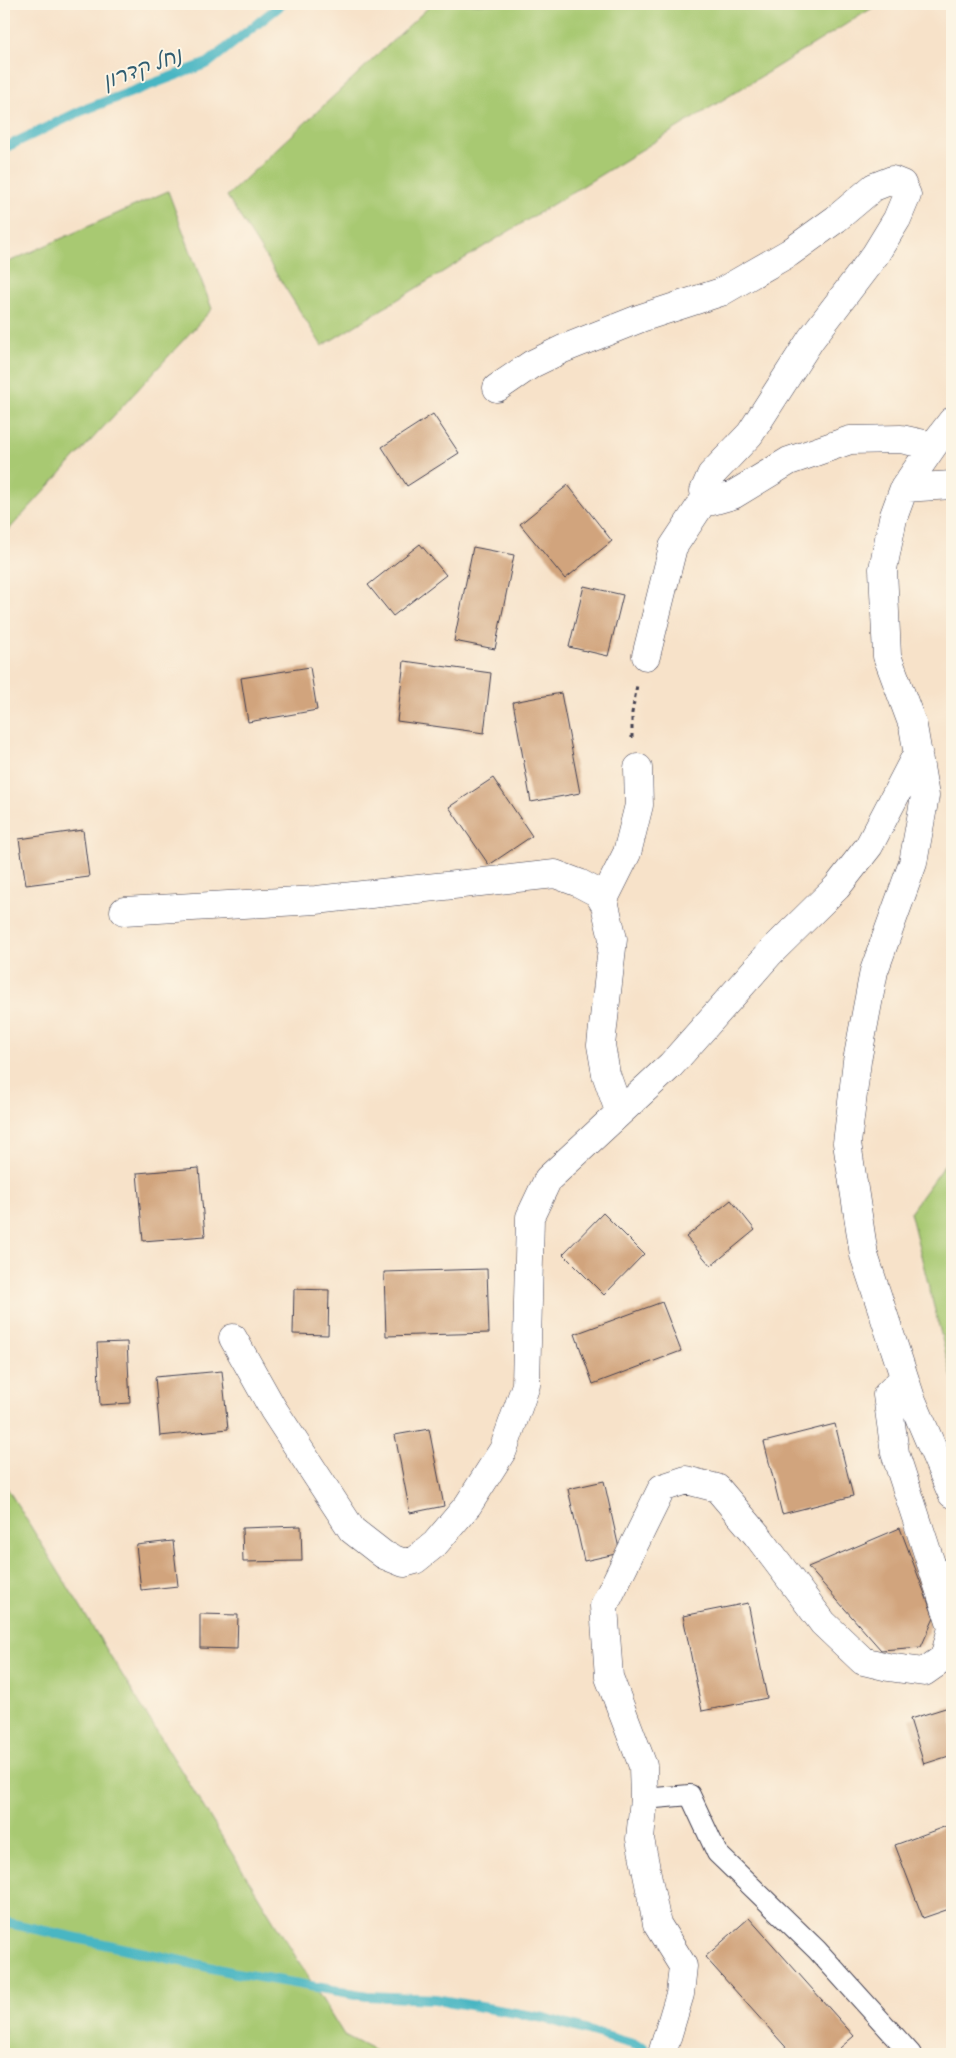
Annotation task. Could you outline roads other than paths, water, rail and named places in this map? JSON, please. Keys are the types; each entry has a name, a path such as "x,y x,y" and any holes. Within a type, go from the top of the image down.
{"street":[{"path":"497,388 532,364 563,349 641,318 721,292 789,253 836,219 874,187 892,180 902,184 907,195 897,219 888,234 811,338 750,434 711,475 704,491 706,497 712,501 732,495 789,461 850,440 900,439 933,446"},
{"path":"952,421 904,488 893,518 883,570 887,656 913,726 925,796 913,863 874,972 857,1061 847,1143 864,1255 904,1378 952,1494"},
{"path":"904,488 952,485"},
{"path":"646,656 673,548 706,497"},
{"path":"232,1338 273,1409 352,1530 384,1556 404,1563 415,1560 435,1544 468,1505 503,1450 526,1385 530,1216 548,1179 670,1065 770,953 837,887 869,846 918,752"},
{"path":"603,900 627,853 639,805 638,768"},
{"path":"124,911 316,900 555,874 579,883 598,893 603,900 613,939 601,1045 606,1074 619,1111"},
{"path":"662,2054 680,1994 684,1966 657,1924 640,1839 644,1799 644,1766 609,1677 604,1606 662,1488 686,1480 717,1488 757,1535 823,1623 864,1661 888,1667 924,1672 944,1658 952,1628 895,1453 887,1395 904,1378"}],"lane":[{"path":"644,1799 690,1795 717,1853 816,1950 911,2054"}],"waterway":[{"name":"נחל קדרון","path":"4,148 81,111 208,63 282,4"},
{"path":"4,1922 231,1972 367,1996 435,1999 544,2018 643,2047"}]}
